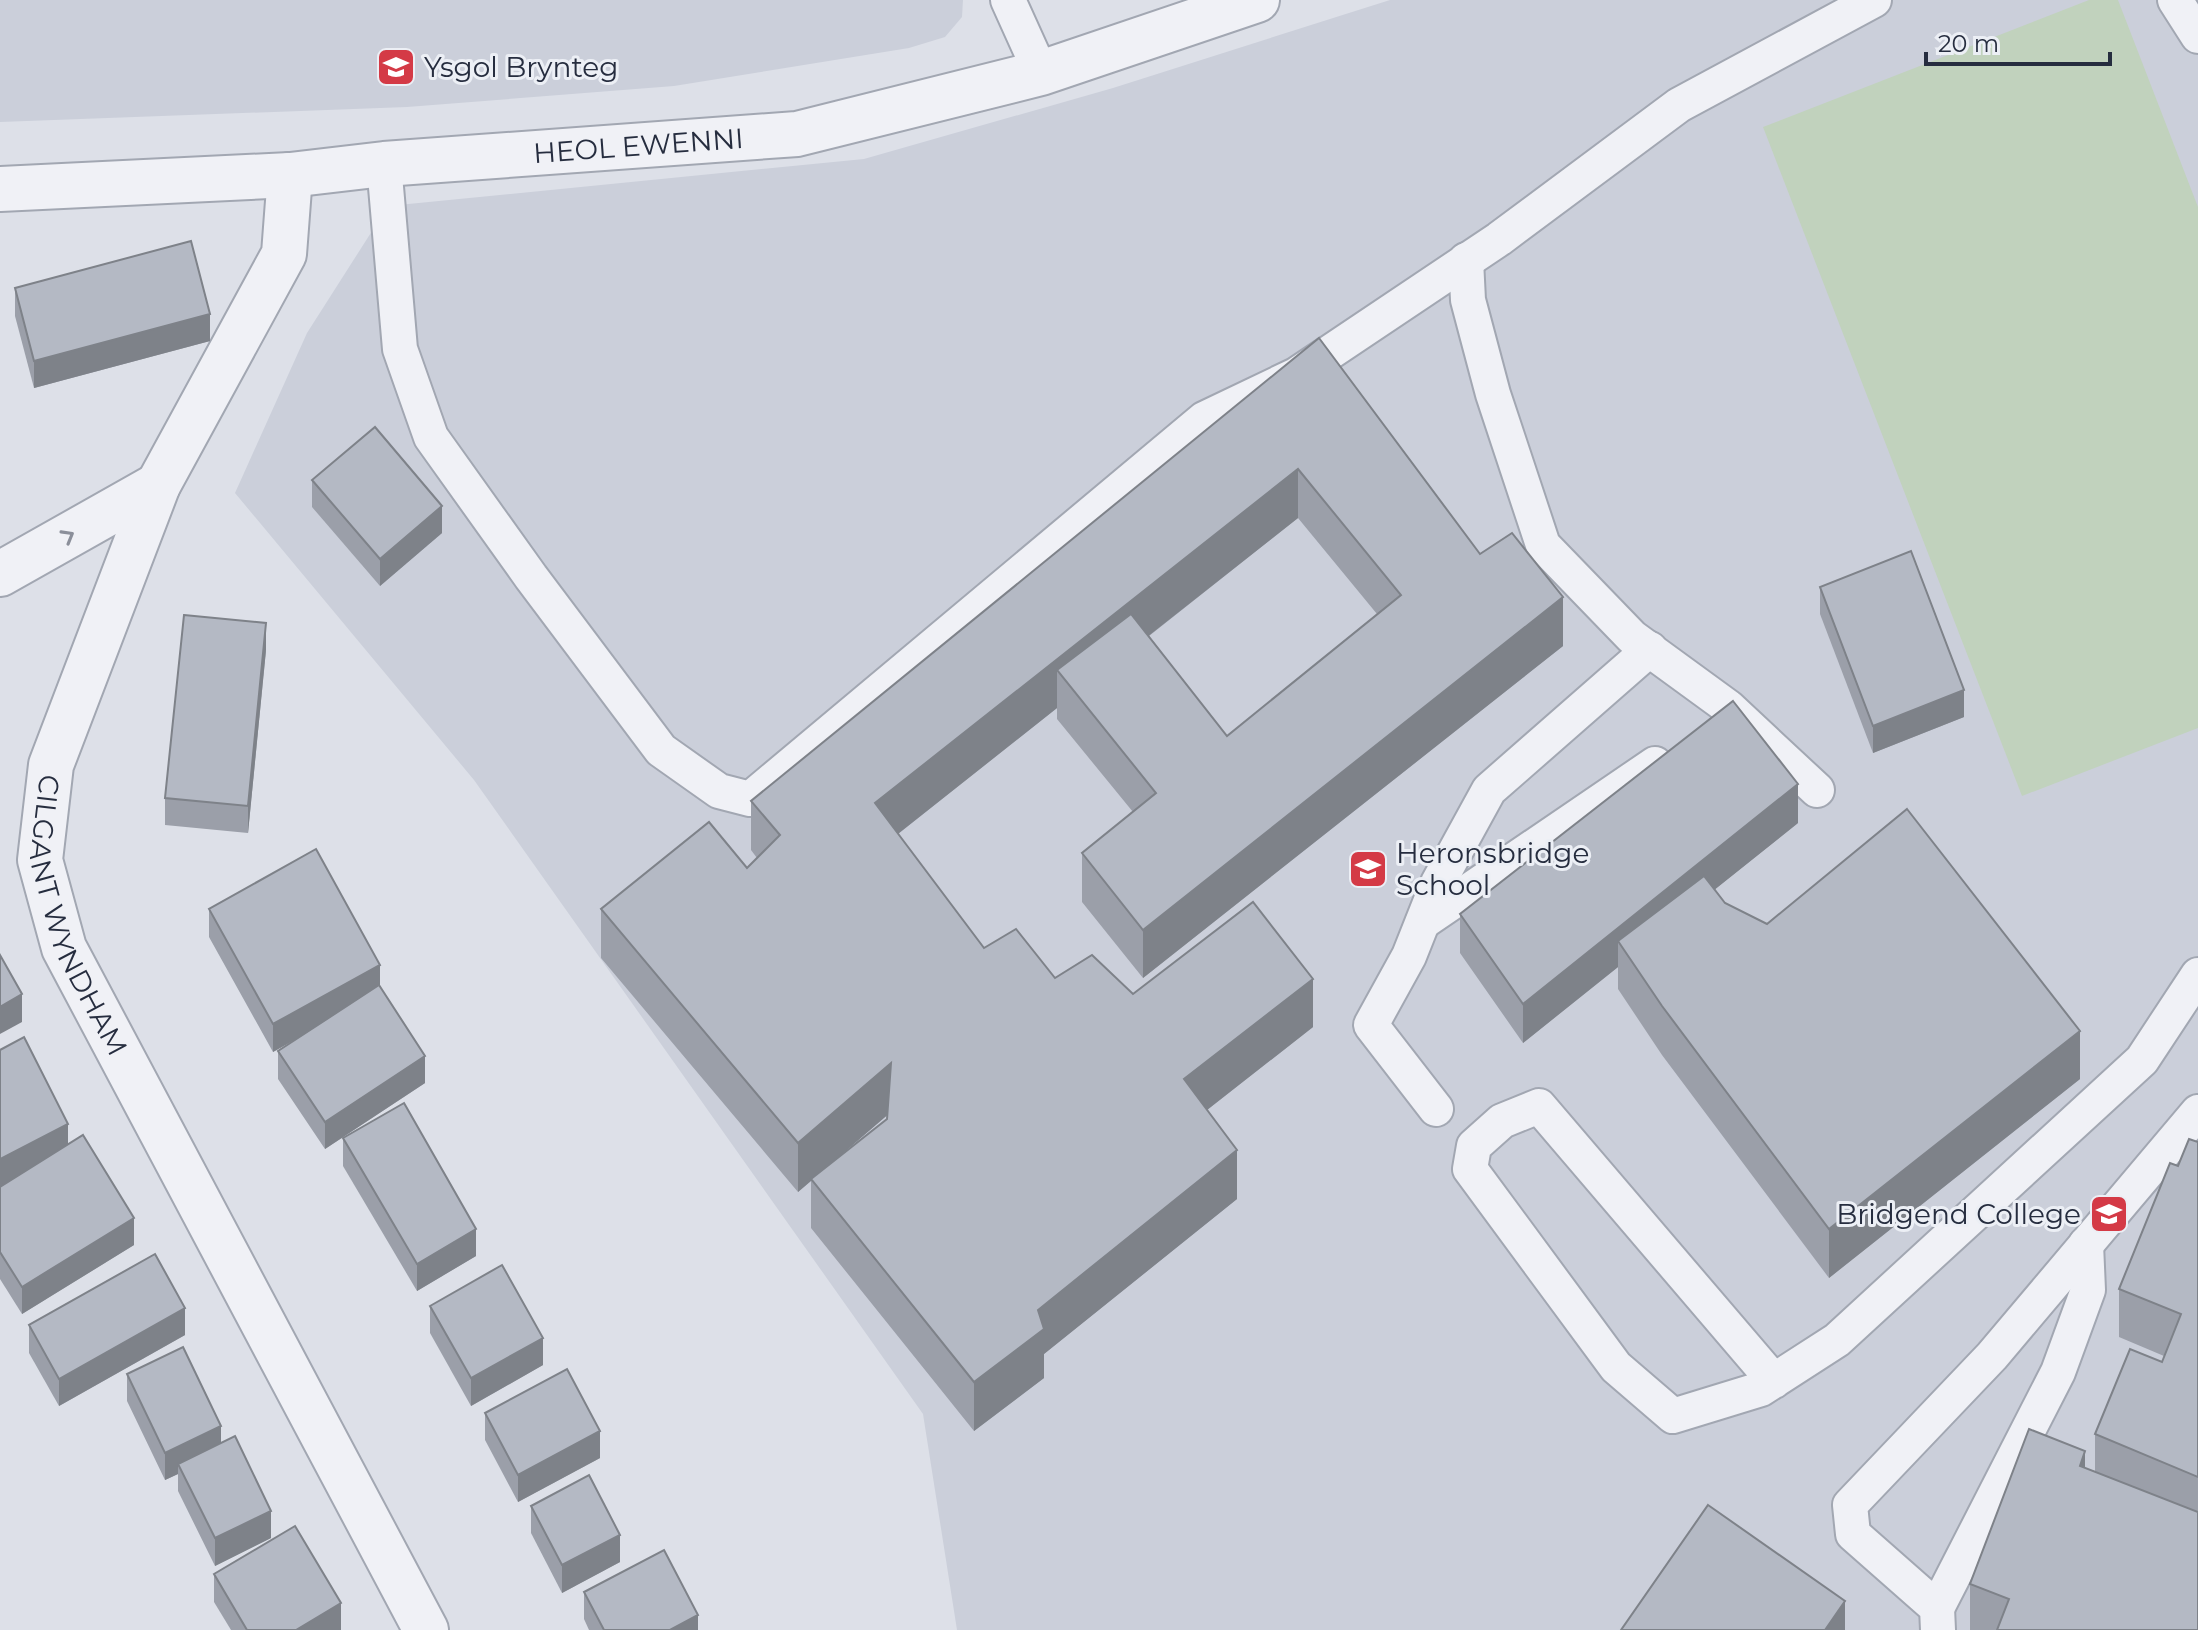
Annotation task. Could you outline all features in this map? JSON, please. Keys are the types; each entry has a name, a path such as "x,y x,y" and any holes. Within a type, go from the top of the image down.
{"street":[{"name":"HEOL EWENNI","path":"0,189 290,175 384,164 797,134 1041,73 1257,0"},
{"name":"CILGANT WYNDHAM","path":"290,175 284,254 158,485 51,765 40,860 64,948 426,1630"},
{"path":"0,574 158,485"}],"lane":[{"path":"1008,0 1041,73"},
{"path":"384,164 400,349 431,437 661,750 719,791 750,799 1204,419 1296,375 1466,260 1679,105 1874,0"},
{"path":"2175,0 2198,36"},
{"path":"1466,260 1468,300 1493,394 1543,545 1632,637 1650,649 1704,726 1817,790"},
{"path":"1436,1109 1371,1025 1409,956 1438,883 1489,790 1650,649"},
{"path":"1423,922 1632,781 1704,726"},
{"path":"1774,1381 1539,1106 1502,1121 1474,1146 1470,1169 1616,1367 1673,1416 1761,1389 1774,1381 1837,1340 2142,1060 2198,975"},
{"path":"2086,1244 2088,1290 2058,1372 1937,1619 1853,1534 1850,1505 1992,1356 2086,1244 2198,1112"},
{"path":"2163,1153 2198,1165"}],"shaded area":[{"name":"Ysgol Brynteg","path":"0,0 963,0 962,17 945,37 909,48 674,86 407,107 0,122"},
{"name":"Heronsbridge School","path":"1390,0 2198,0 2198,1630 957,1630 923,1414 474,780 235,493 307,333 388,206 864,159 1113,88"}],"green space":[{"path":"2089,0 2118,0 2198,207 2198,728 2022,796 1763,127"}],"building":[{"path":"191,241 210,314 34,361 15,288"},
{"path":"1319,338 1480,554 1512,533 1563,597 1143,930 1082,853 1156,793 1057,670 1131,614 1227,736 1401,595 1298,469 875,803 984,948 1016,929 1055,978 1092,955 1133,994 1253,902 1313,979 1184,1079 1237,1150 1038,1310 1044,1329 974,1382 811,1179 887,1119 891,1063 798,1143 601,909 709,822 747,868 780,835 751,801"},
{"path":"375,427 442,506 380,559 312,480"},
{"path":"1911,551 1964,690 1873,726 1820,587"},
{"path":"184,615 266,623 248,806 165,798"},
{"path":"1733,701 1798,784 1523,1004 1460,914"},
{"path":"1907,809 2080,1031 1829,1229 1662,1006 1618,941 1704,876 1725,903 1767,924"},
{"path":"316,849 380,965 273,1024 209,909"},
{"path":"0,955 22,994 0,1007"},
{"path":"379,985 425,1056 325,1122 278,1051"},
{"path":"24,1037 68,1124 0,1159 0,1050"},
{"path":"404,1103 476,1229 417,1264 343,1138"},
{"path":"83,1135 134,1218 22,1287 0,1252 0,1187"},
{"path":"2189,1139 2198,1142 2198,1477 2095,1434 2130,1349 2162,1362 2181,1314 2119,1289 2170,1163 2178,1166"},
{"path":"155,1254 185,1308 59,1379 29,1325"},
{"path":"502,1265 543,1338 471,1378 430,1306"},
{"path":"183,1347 221,1426 165,1453 127,1374"},
{"path":"567,1369 600,1431 518,1475 485,1413"},
{"path":"2029,1429 2085,1451 2080,1466 2198,1512 2198,1630 1997,1630 2009,1599 1970,1584"},
{"path":"235,1436 271,1511 215,1538 178,1464"},
{"path":"589,1475 620,1535 562,1565 531,1506"},
{"path":"1708,1505 1845,1601 1825,1630 1621,1630"},
{"path":"295,1526 341,1603 296,1630 247,1630 214,1574"},
{"path":"664,1550 698,1615 670,1630 604,1630 584,1592"}],"place":[{"name":"Ysgol Brynteg","path":"396,67"},
{"name":"Heronsbridge School","path":"1368,869"},
{"name":"Bridgend College","path":"2109,1214"}]}
